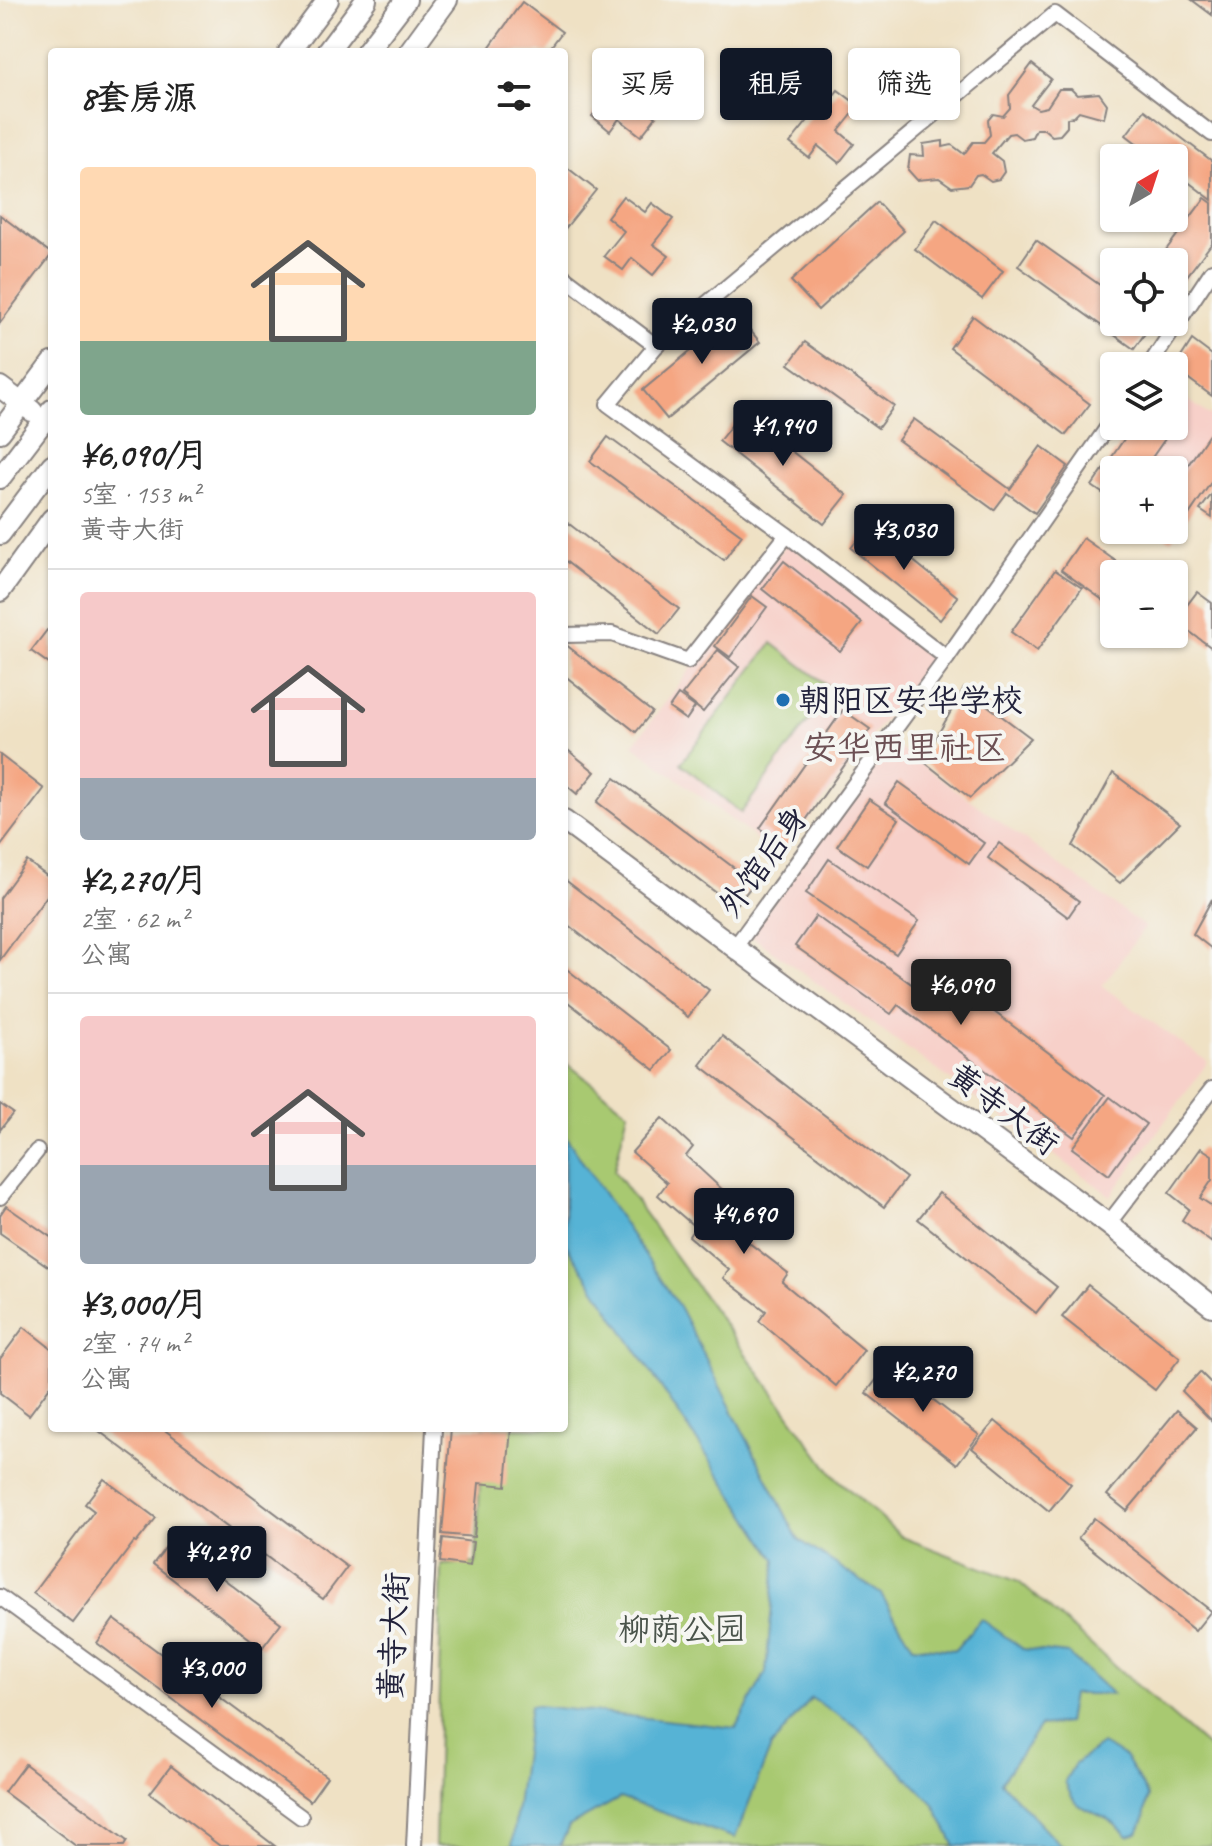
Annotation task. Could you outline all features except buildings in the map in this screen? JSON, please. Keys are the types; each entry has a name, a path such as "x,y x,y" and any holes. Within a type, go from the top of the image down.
{"street":[{"path":"292,48 328,0"},
{"path":"330,48 366,0"},
{"path":"369,48 406,0"},
{"path":"412,48 447,0"},
{"path":"947,658 787,535 608,404 656,346 1055,14 1212,134"},
{"path":"1158,352 1212,271"},
{"path":"568,280 656,346"},
{"path":"0,432 48,368"},
{"path":"0,387 48,418"},
{"path":"0,478 48,420"},
{"name":"外馆后身","path":"735,947 947,658 1100,438"},
{"path":"0,534 48,470"},
{"path":"0,591 48,525"},
{"path":"568,635 612,634 688,661 787,535"},
{"name":"黄寺大街","path":"568,824 1108,1224 1212,1306"},
{"path":"1108,1224 1212,1089"},
{"path":"0,1197 37,1151"},
{"name":"黄寺大街","path":"414,1846 434,1432"},
{"path":"0,1597 301,1817"}],"shaded area":[{"path":"1188,400 1212,417 1212,481 1188,516 1188,456 1133,456 1155,440 1188,440"},
{"name":"朝阳区安华学校","path":"787,543 933,655 780,857 633,745"},
{"path":"893,744 1145,927 1102,986 1208,1062 1111,1196 749,934"}],"green space":[{"path":"772,643 832,689 741,813 681,763"},
{"name":"柳荫公园","path":"568,1064 628,1112 614,1171 832,1474 902,1537 1019,1582 1212,1751 1212,1846 435,1846 442,1565 476,1563 483,1432 568,1432"}],"water":[{"path":"568,1140 680,1308 798,1539 881,1594 913,1646 955,1650 981,1619 1023,1649 1068,1654 1112,1694 1072,1694 1067,1723 1040,1726 1001,1782 1061,1846 955,1846 934,1804 857,1727 811,1698 771,1747 735,1838 620,1798 569,1826 560,1846 512,1846 530,1705 736,1728 766,1672 776,1559 568,1248"},
{"path":"1102,1744 1125,1757 1148,1796 1138,1833 1128,1836 1110,1821 1080,1806 1068,1790 1065,1781 1074,1765"}],"place":[{"name":"朝阳区安华学校","path":"783,700"}],"district":[{"name":"安华西里社区","path":"905,747"}]}
